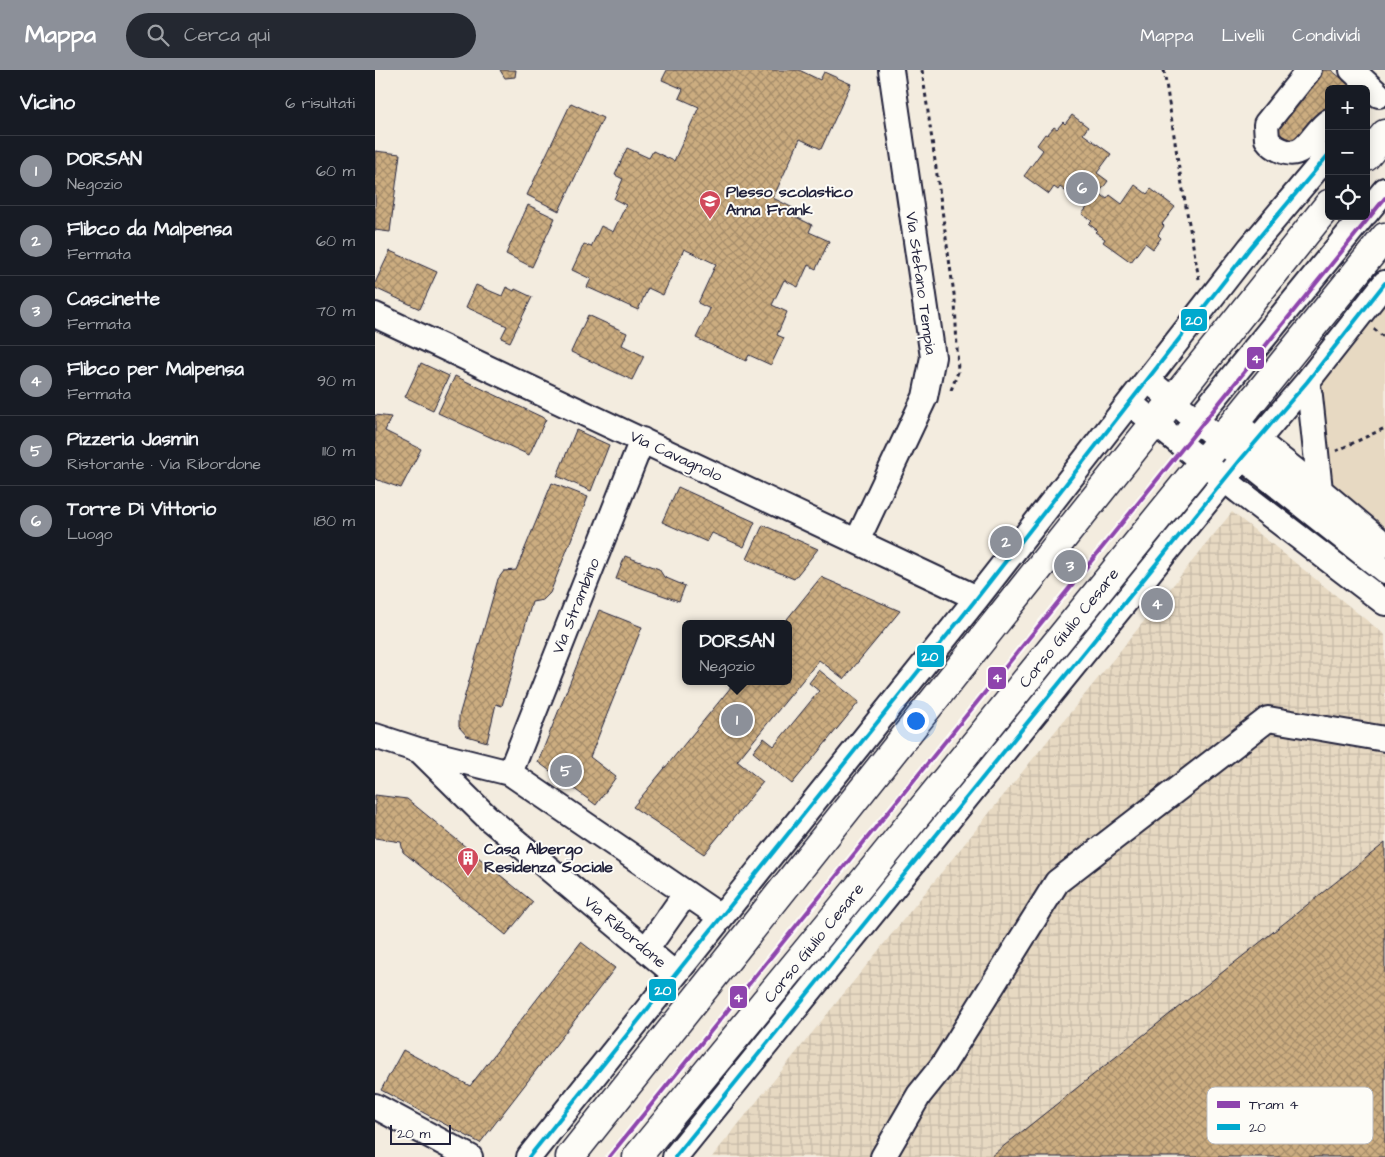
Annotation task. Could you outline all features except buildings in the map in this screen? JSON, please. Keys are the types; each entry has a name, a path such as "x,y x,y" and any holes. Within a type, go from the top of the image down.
{"main road":[{"path":"1370,152 1385,134"},
{"path":"570,1157 1325,209"},
{"name":"Corso Giulio Cesare","path":"637,1157 860,886 1385,237"}],"street":[{"name":"Via Stefano Tempia","path":"857,541 925,397 933,357 891,70"},
{"path":"1309,70 1266,124 1267,138 1277,149 1290,153 1300,151 1325,125"},
{"path":"1352,70 1377,98"},
{"path":"529,1157 977,598 1250,248 1325,159"},
{"path":"1370,208 1385,190"},
{"path":"1178,442 1360,220"},
{"name":"Corso Giulio Cesare","path":"675,1157 1249,449 1307,382 1385,283"},
{"name":"Via Cavagnolo","path":"375,315 977,598"},
{"path":"1148,380 1197,420 1228,431 1385,571"},
{"path":"1307,382 1320,490"},
{"path":"1130,403 1225,480 1385,603"},
{"name":"Via Strambino","path":"510,773 642,440"},
{"path":"1249,449 1320,490 1385,545"},
{"path":"884,1156 919,1095 943,1065 1057,882 1268,719 1385,739"},
{"name":"Via Ribordone","path":"375,736 418,750 510,773 721,917"},
{"name":"Via Ribordone","path":"418,750 487,817 675,974"},
{"path":"810,806 835,825"},
{"path":"646,950 686,893"},
{"path":"375,1106 470,1157"}],"path":[{"path":"1164,70 1179,168 1200,283"},
{"path":"1372,328 1385,338"},
{"path":"1332,453 1385,428"}],"shaded area":[{"path":"1385,283 1385,545 1320,490 1307,382"},
{"path":"1232,512 1385,635 1385,1157 712,1157"}],"tram line":[{"name":"4","path":"609,1157 1385,198"}],"transit line":[{"name":"20","path":"529,1157 977,598 1250,248 1325,159"},
{"name":"20","path":"675,1157 1242,458 1307,382 1385,283"}],"place":[{"name":"Torre Di Vittorio","path":"1082,188"},
{"name":"Plesso scolastico Anna Frank","path":"710,220"},
{"name":"Flibco da Malpensa","path":"1006,542"},
{"name":"Cascinette","path":"1070,566"},
{"name":"Flibco per Malpensa","path":"1157,604"},
{"name":"DORSAN","path":"737,720"},
{"name":"Pizzeria Jasmin","path":"566,771"},
{"name":"Casa Albergo Residenza Sociale","path":"468,877"}]}
